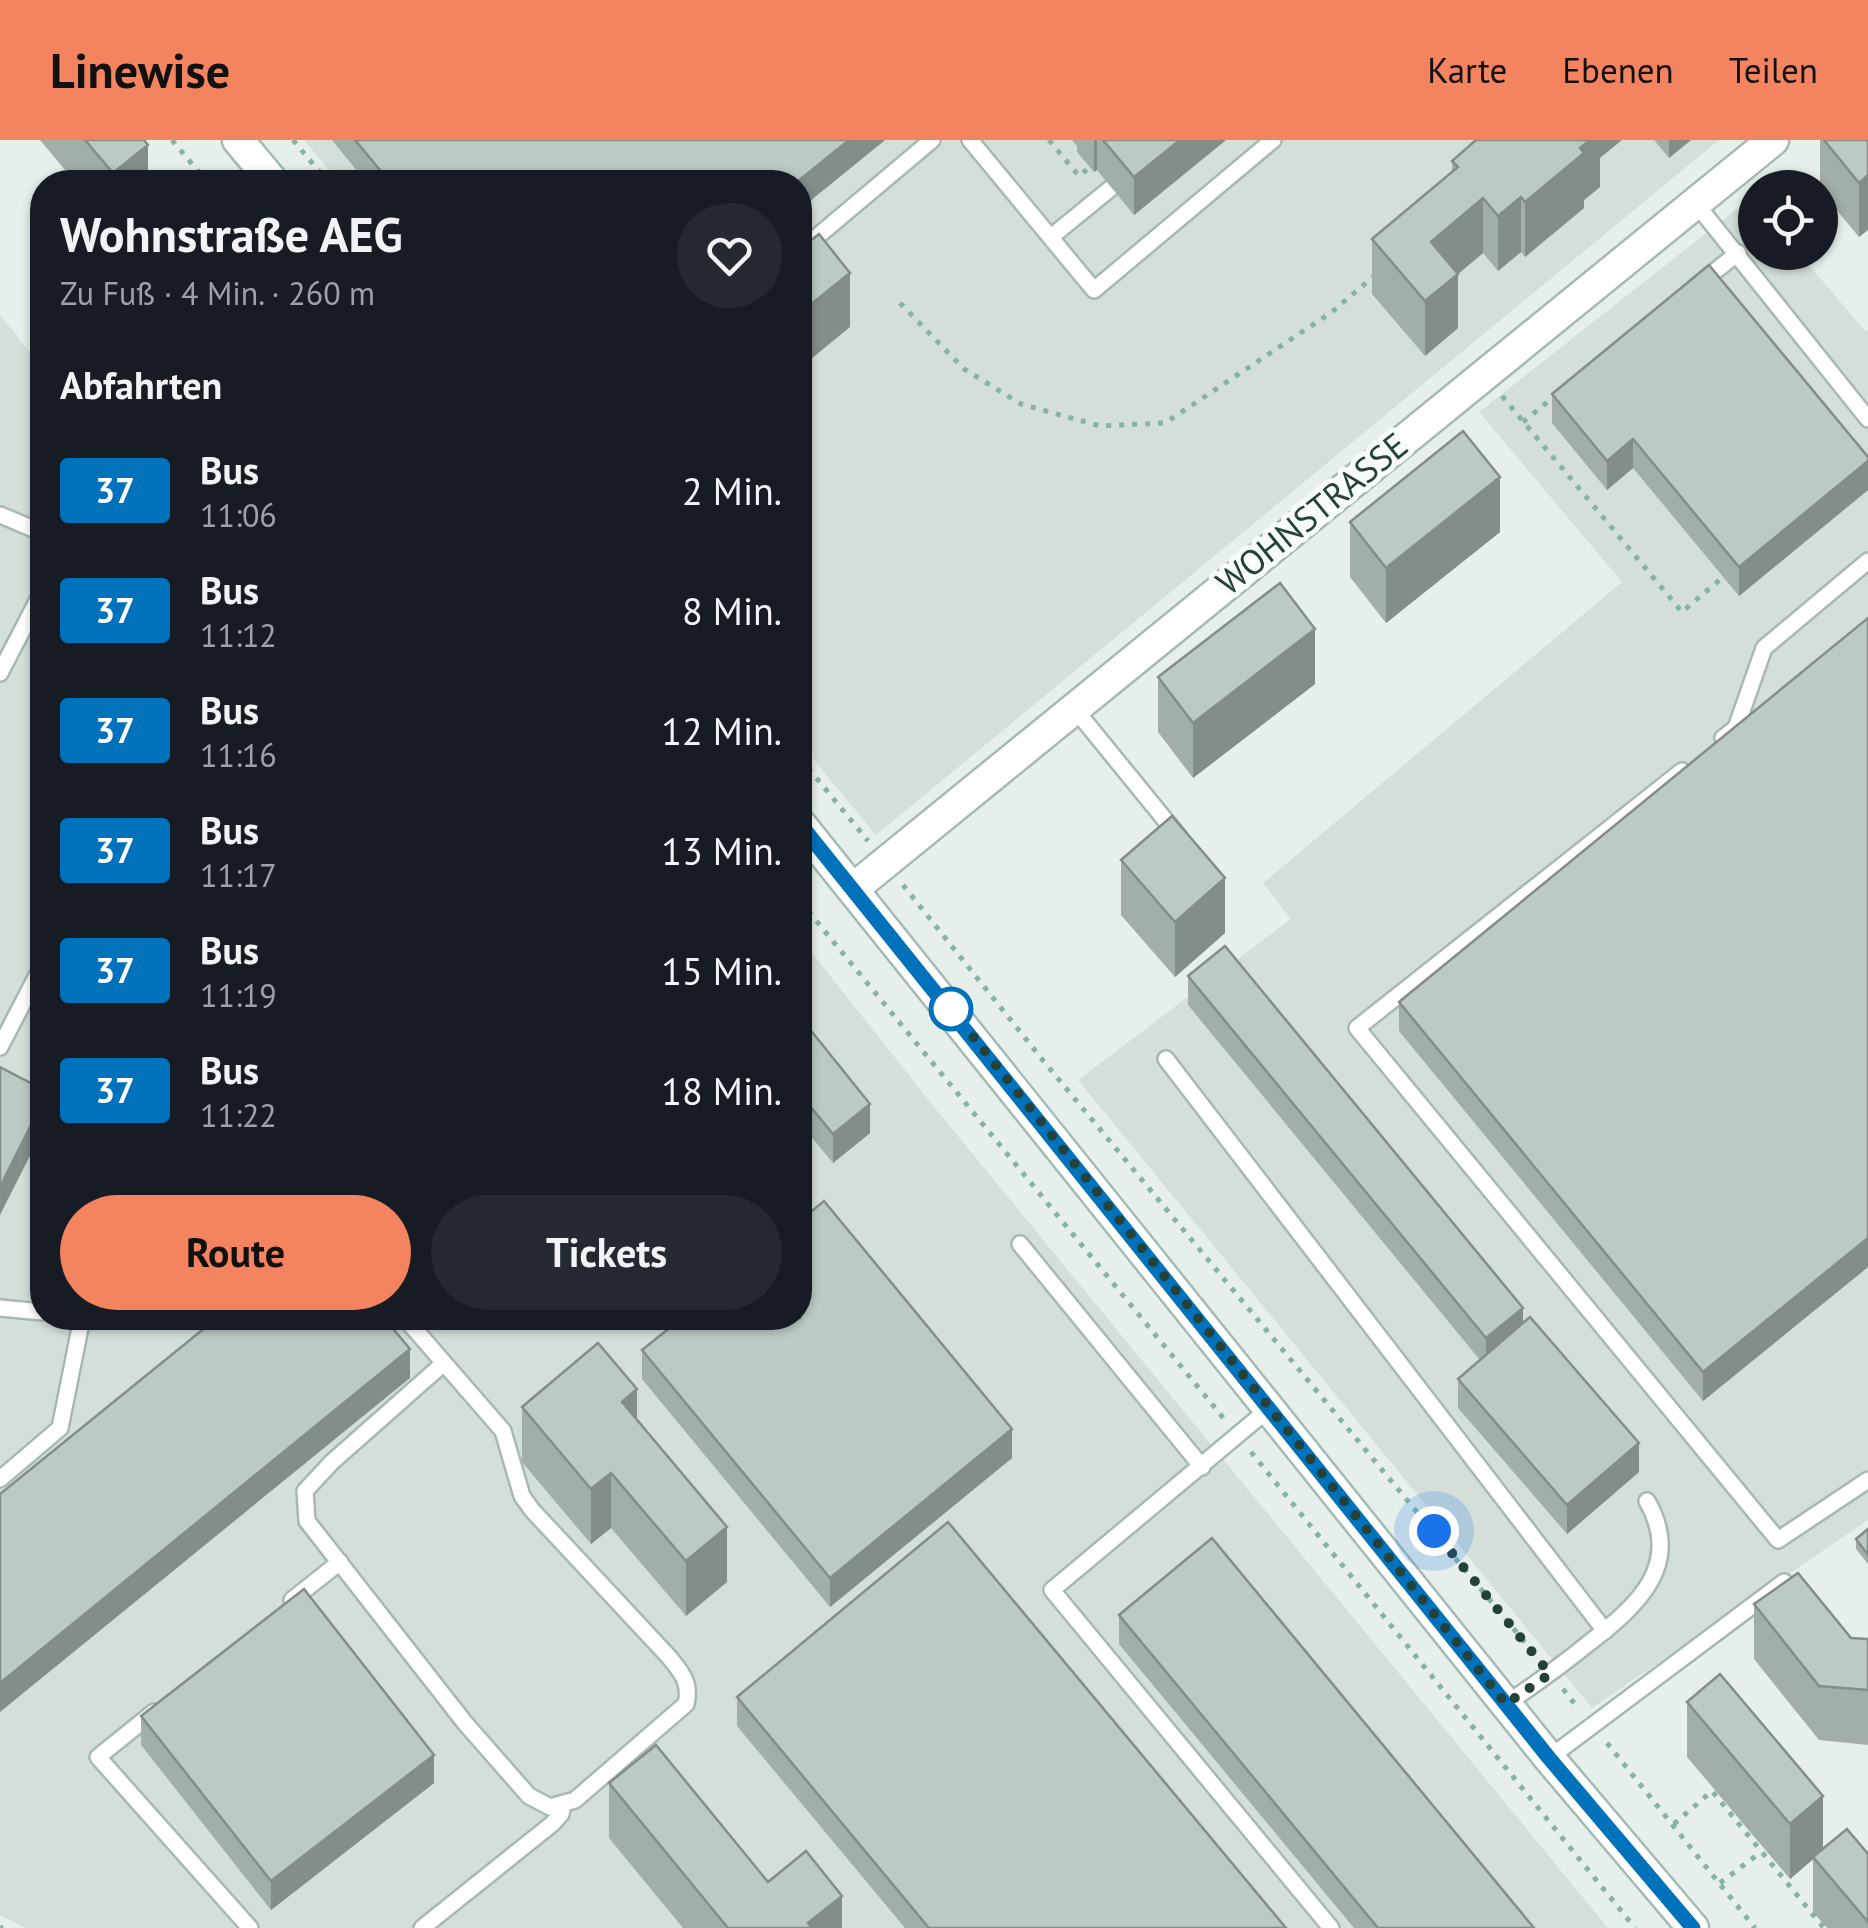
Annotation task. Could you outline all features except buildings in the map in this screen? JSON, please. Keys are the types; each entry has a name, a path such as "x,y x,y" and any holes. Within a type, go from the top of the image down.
{"main road":[{"path":"238,140 263,170"},
{"name":"WOHNSTRASSE","path":"853,889 1773,140"},
{"path":"812,839 1549,1758 1692,1928"}],"lane":[{"path":"812,241 932,140"},
{"path":"970,140 1094,290 1273,140"},
{"path":"1050,237 1111,188"},
{"path":"1691,290 1738,253 1696,205"},
{"path":"1751,270 1868,420"},
{"path":"0,515 30,528"},
{"path":"1705,752 1736,728 1764,648 1868,561"},
{"path":"0,673 30,616"},
{"path":"1074,708 1185,844"},
{"path":"1690,764 1357,1028 1778,1540 1868,1480"},
{"path":"0,1048 30,989"},
{"path":"1166,1060 1605,1631"},
{"path":"1020,1244 1202,1467"},
{"path":"0,1308 30,1311"},
{"path":"0,1479 60,1428 80,1330"},
{"path":"415,1330 444,1363 502,1431 522,1496 684,1674 689,1690 686,1704 575,1800 550,1808 530,1796 465,1723 308,1521 305,1491 332,1462 444,1363"},
{"path":"1270,1408 1052,1590 1332,1928"},
{"path":"1506,1704 1550,1674 1632,1607 1657,1570 1660,1532 1646,1501"},
{"path":"279,1611 340,1562"},
{"path":"1549,1758 1784,1582 1807,1611"},
{"path":"174,1696 98,1757 250,1928"},
{"path":"422,1928 552,1824 561,1814 563,1804"}],"path":[{"path":"172,140 196,170"},
{"path":"294,140 318,170"},
{"path":"1049,140 1079,176 1090,168"},
{"path":"900,303 964,368 1022,404 1100,426 1165,423 1332,312 1376,275"},
{"path":"1484,374 1682,612 1723,577"},
{"path":"1523,422 1550,400"},
{"path":"812,773 1041,1058 1674,1824 1755,1928"},
{"path":"812,917 1635,1928"},
{"path":"1674,1824 1712,1791 1824,1928"},
{"path":"1720,1883 1762,1852"}],"shaded area":[{"path":"304,140 1719,140 876,835 812,758 812,170 329,170"},
{"path":"1738,208 1738,270 1813,270 1868,330 1868,1520 1592,1708 1078,1080 1291,919 1263,883 1622,582 1479,412"},
{"path":"0,315 30,352 30,1330 812,1330 812,953 1608,1928 25,1928 0,1915"}],"bus line":[{"name":"37","path":"812,839 1549,1758 1693,1928"}],"route":[{"path":"951,1009 1506,1704 1550,1674 1434,1531"}]}
